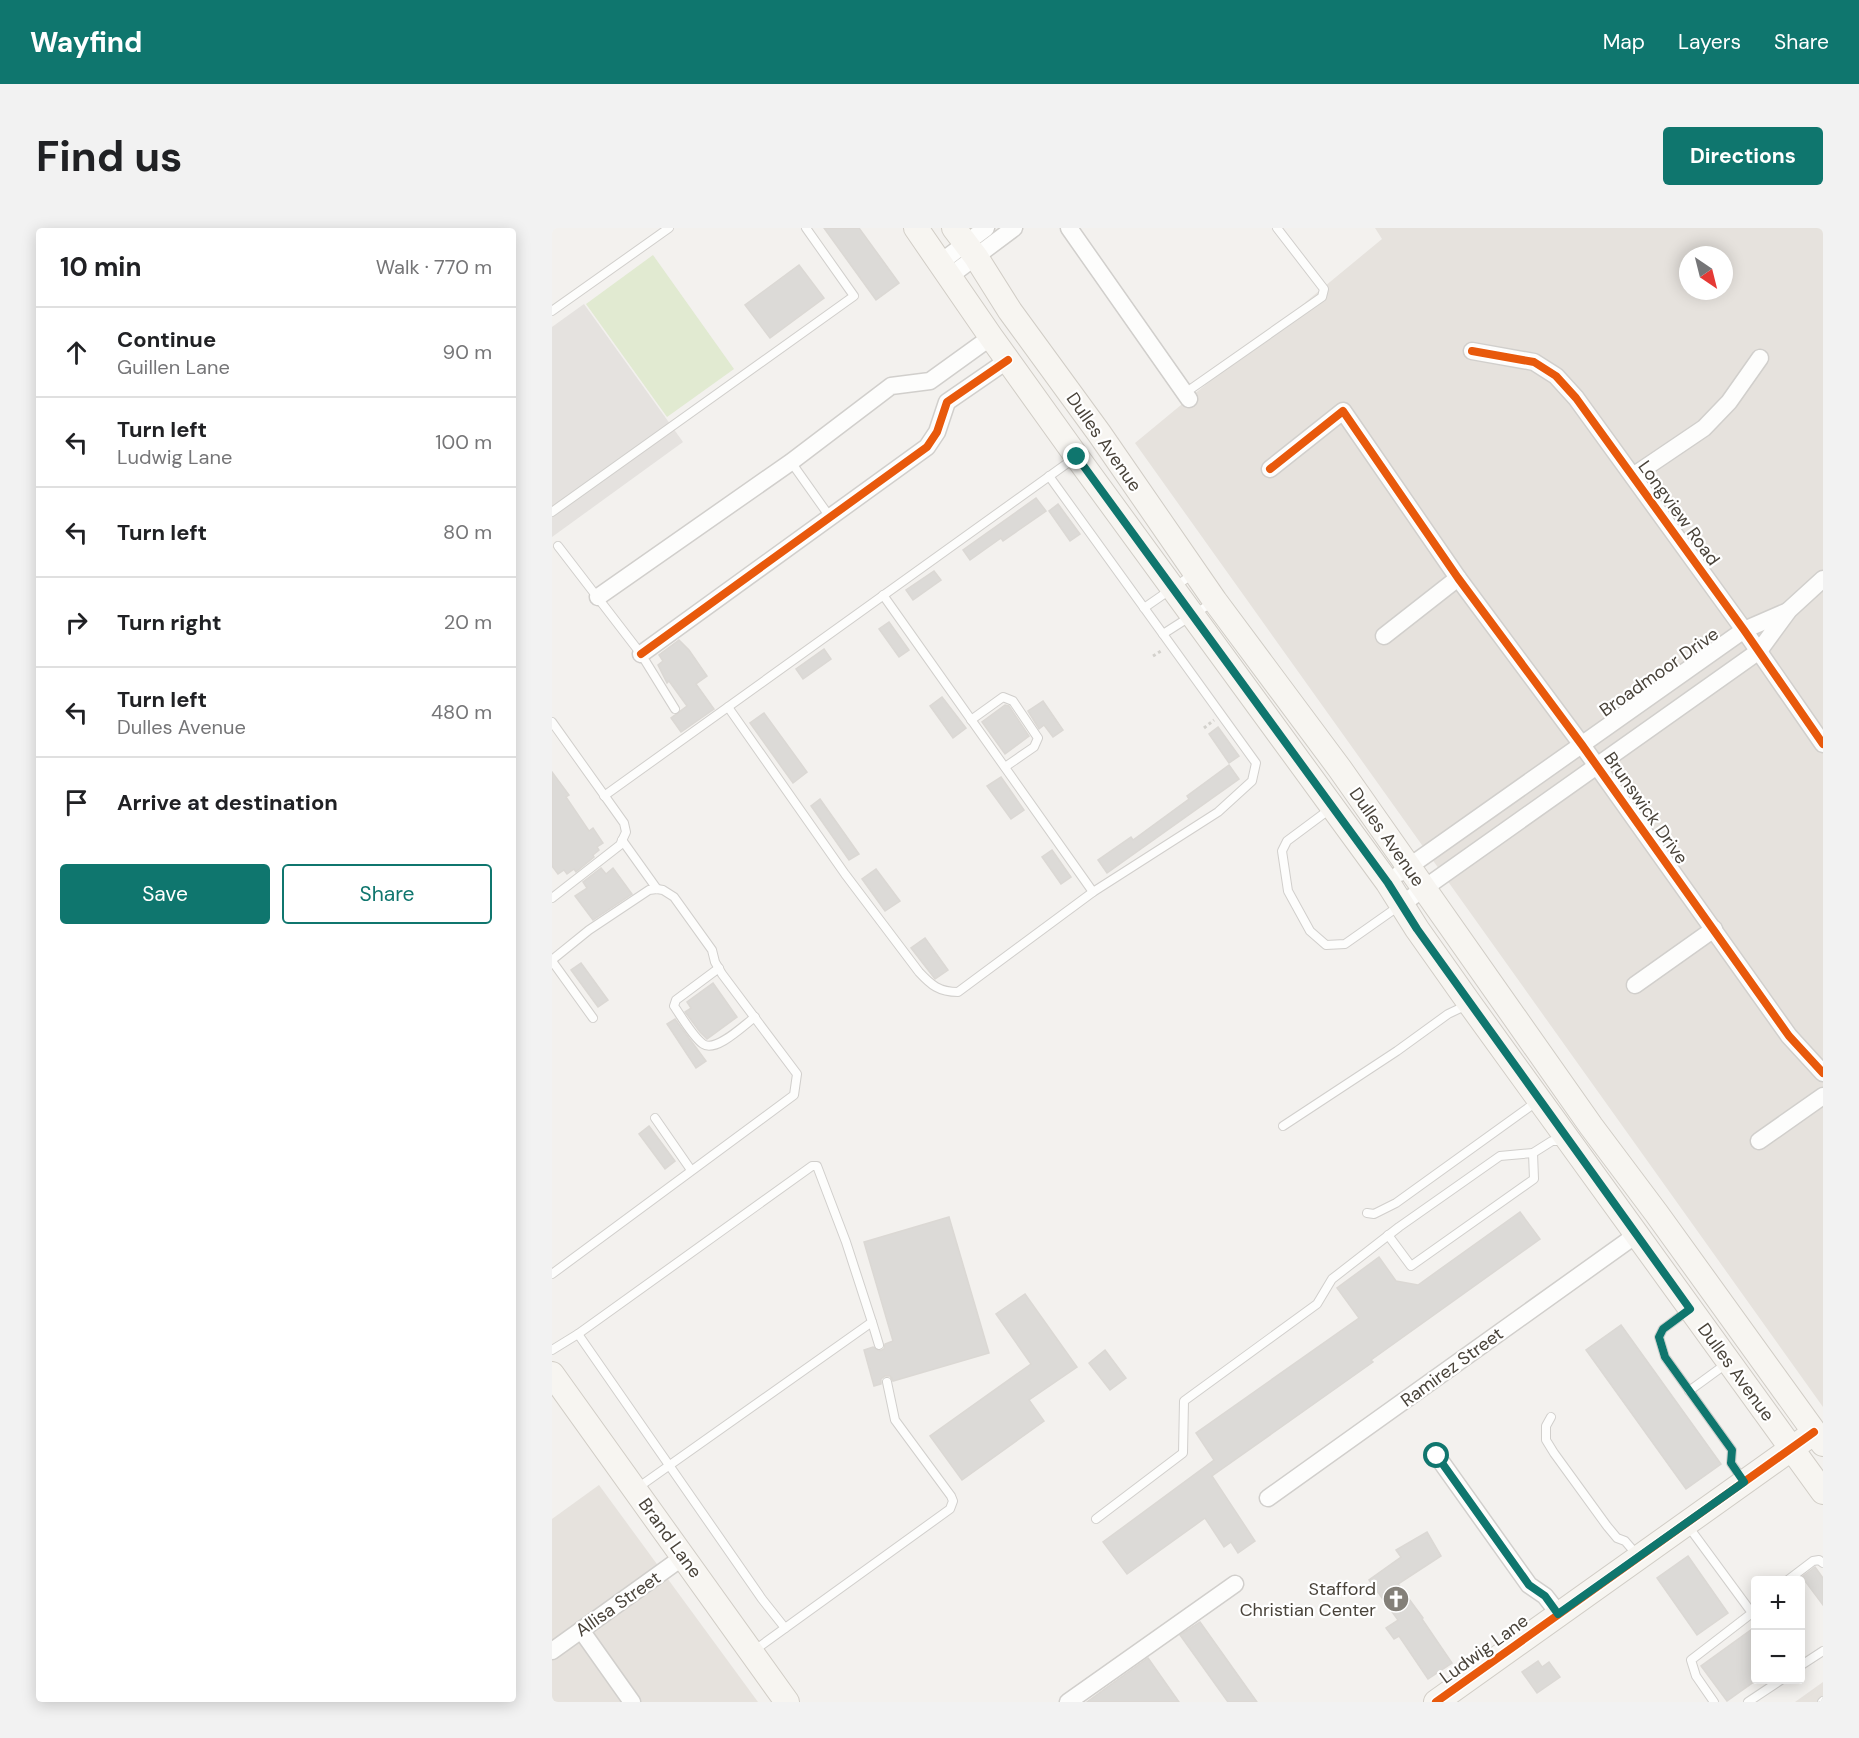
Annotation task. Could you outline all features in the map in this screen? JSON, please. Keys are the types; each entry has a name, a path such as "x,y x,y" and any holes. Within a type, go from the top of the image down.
{"main road":[{"name":"Dulles Avenue","path":"916,228 1077,457 1388,883 1470,1004 1823,1492"},
{"name":"Dulles Avenue","path":"965,243 1010,312 1100,434 1215,601 1340,769 1592,1126 1819,1438"},
{"path":"1569,1142 1592,1126"},
{"name":"Brand Lane","path":"552,1374 787,1702"},
{"name":"Ludwig Lane","path":"1436,1702 1792,1448 1819,1438"}],"street":[{"path":"945,269 965,243 986,228"},
{"path":"965,243 1014,228"},
{"path":"1069,228 1187,396"},
{"path":"598,597 792,462 891,386 930,381 991,337"},
{"name":"Longview Road","path":"1472,351 1534,362 1556,376 1576,398 1759,651 1823,744"},
{"path":"1634,476 1704,428 1730,402 1760,358"},
{"path":"641,654 927,447 937,432 947,402 1008,360"},
{"path":"930,381 947,402"},
{"name":"Brunswick Drive","path":"1270,468 1343,411 1458,578 1598,766 1789,1036 1823,1073"},
{"path":"1384,636 1458,578"},
{"name":"Broadmoor Drive","path":"1401,904 1759,651 1789,610 1823,579"},
{"name":"Broadmoor Drive","path":"1388,883 1744,630 1789,610"},
{"path":"1635,985 1714,929"},
{"path":"1759,1141 1823,1096"},
{"name":"Ramirez Street","path":"1268,1498 1636,1235"},
{"path":"1437,1456 1529,1585 1545,1596 1558,1614"},
{"name":"Allisa Street","path":"552,1651 683,1557"},
{"path":"1068,1702 1235,1584"},
{"path":"581,1630 632,1702"}],"lane":[{"path":"552,311 669,228"},
{"path":"552,512 854,296 806,228"},
{"path":"1187,396 1322,297 1324,289 1277,228"},
{"path":"604,796 1077,457"},
{"path":"792,462 830,517"},
{"path":"728,707 845,874 919,972 933,986 946,992 958,992 1093,892 1218,812 1252,782 1256,763 1049,476"},
{"path":"558,546 641,654 675,709"},
{"path":"1144,608 1196,573"},
{"path":"883,596 1093,892"},
{"path":"1163,634 1215,601"},
{"path":"971,720 1003,697 1013,701 1038,738 1034,747 1005,767"},
{"path":"552,722 624,823 626,832 620,845 596,866 552,898"},
{"path":"1333,807 1287,841 1282,851 1288,891 1311,931 1326,945 1345,944 1401,904"},
{"path":"622,840 657,889"},
{"path":"552,1274 794,1095 797,1074 719,968 712,950 674,897 663,890 650,890 589,930 552,961 593,1018"},
{"path":"719,968 676,1000 674,1006 702,1044 710,1047 719,1044 755,1017"},
{"path":"1283,1126 1397,1051 1448,1014 1470,1004"},
{"path":"1367,1212 1374,1214 1396,1203 1539,1100"},
{"path":"655,1118 691,1170"},
{"path":"1096,1519 1183,1454 1184,1401 1317,1304 1332,1279 1388,1235 1500,1156 1533,1153 1552,1141 1569,1142"},
{"path":"1388,1235 1411,1266 1534,1179 1533,1153"},
{"path":"552,1350 578,1334 812,1166 817,1166 820,1172 879,1346"},
{"path":"1690,1309 1663,1329 1659,1337 1665,1357 1732,1450 1731,1463 1744,1482"},
{"path":"635,1489 872,1322"},
{"path":"578,1334 784,1628"},
{"path":"1689,1391 1729,1362"},
{"path":"752,1652 952,1506 951,1496 895,1420 887,1382"},
{"path":"1551,1417 1546,1426 1546,1440 1554,1453 1607,1526 1617,1538 1626,1541 1639,1557"},
{"path":"1686,1523 1751,1608"},
{"path":"1794,1576 1813,1561 1819,1560 1823,1563"},
{"path":"1713,1702 1696,1676 1691,1660 1751,1614"},
{"path":"1805,1663 1823,1651"},
{"path":"1748,1702 1775,1684"}],"shaded area":[{"path":"1375,228 1823,228 1823,1407 1135,443 1382,239"},
{"path":"584,304 683,442 552,537 552,327"},
{"path":"599,1485 758,1702 552,1702 552,1519"},
{"path":"1823,1682 1823,1702 1795,1702"}],"green space":[{"path":"653,255 734,369 667,417 586,304"}],"building":[{"path":"824,228 859,228 899,283 876,300"},
{"path":"799,265 824,298 770,338 745,305"},
{"path":"1036,498 1046,511 1003,541 1001,538 970,560 963,550"},
{"path":"1058,504 1080,534 1070,541 1049,511"},
{"path":"934,571 941,580 913,600 906,590"},
{"path":"889,622 909,650 899,657 879,629"},
{"path":"679,640 707,676 696,684 714,709 681,732 671,718 687,706 669,681 667,683 658,665 663,661 659,655"},
{"path":"824,649 831,659 803,679 796,669"},
{"path":"942,697 966,728 953,738 930,706"},
{"path":"1043,701 1063,730 1053,737 1044,725 1039,729 1028,711"},
{"path":"1005,705 1009,706 1029,736 1005,754 982,722"},
{"path":"764,713 807,772 793,783 750,723"},
{"path":"1218,727 1239,756 1229,763 1209,734"},
{"path":"1229,765 1239,779 1107,873 1098,860 1131,837 1133,840 1189,799 1187,796"},
{"path":"552,772 569,795 566,797 589,831 593,828 603,843 597,847 599,850 593,855 594,857 576,872 574,869 567,874 564,870 558,874 552,866"},
{"path":"1001,777 1024,810 1011,819 987,786"},
{"path":"820,799 859,854 849,860 811,806"},
{"path":"1052,850 1071,877 1061,884 1042,857"},
{"path":"601,868 606,874 613,868 632,894 593,920 575,896 587,888 583,882"},
{"path":"876,869 900,901 885,911 862,879"},
{"path":"925,938 948,970 935,979 911,948"},
{"path":"581,963 608,1000 598,1007 571,970"},
{"path":"713,983 737,1017 707,1039 685,1012 691,1008 687,1002"},
{"path":"675,1019 706,1061 696,1068 667,1024"},
{"path":"649,1126 675,1161 665,1169 639,1134"},
{"path":"1520,1212 1540,1239 1371,1360 1373,1362 1212,1476 1255,1541 1238,1553 1231,1542 1224,1547 1205,1518 1127,1574 1103,1542 1214,1460 1196,1433 1359,1318 1337,1288 1379,1257 1396,1281 1418,1285"},
{"path":"949,1217 989,1353 893,1381 890,1376 885,1376 881,1379 881,1384 874,1386 864,1350 873,1347 880,1351 884,1349 885,1344 893,1341 864,1242"},
{"path":"1025,1294 1077,1367 1029,1400 1044,1421 962,1480 930,1436 1031,1364 996,1314"},
{"path":"1621,1325 1721,1464 1686,1489 1586,1350"},
{"path":"1105,1350 1126,1378 1110,1390 1089,1363"},
{"path":"1427,1532 1441,1556 1398,1584 1452,1663 1428,1679 1399,1636 1394,1639 1386,1628 1398,1620 1369,1580 1401,1557 1396,1550"},
{"path":"1688,1556 1728,1613 1697,1635 1657,1578"},
{"path":"1815,1567 1823,1578 1823,1605 1805,1581 1805,1576"},
{"path":"1200,1622 1257,1702 1228,1702 1180,1635"},
{"path":"1751,1630 1751,1684 1727,1701 1701,1666"},
{"path":"1148,1658 1179,1702 1087,1702 1106,1688"},
{"path":"1538,1661 1542,1667 1549,1662 1560,1677 1537,1693 1522,1672"}],"cycle path":[{"path":"1472,351 1534,362 1556,376 1576,398 1744,630 1823,744"},
{"path":"641,654 927,447 937,432 947,402 1008,360"},
{"path":"1270,469 1343,411 1458,578 1582,745 1789,1036 1823,1073"},
{"path":"1436,1702 1814,1432"}],"place":[{"name":"Stafford Christian Center","path":"1396,1599"}],"route":[{"path":"1077,457 1388,883 1470,1004 1690,1309 1663,1329 1659,1337 1665,1357 1732,1450 1731,1463 1744,1482 1558,1614 1545,1596 1529,1585 1437,1456"}]}
